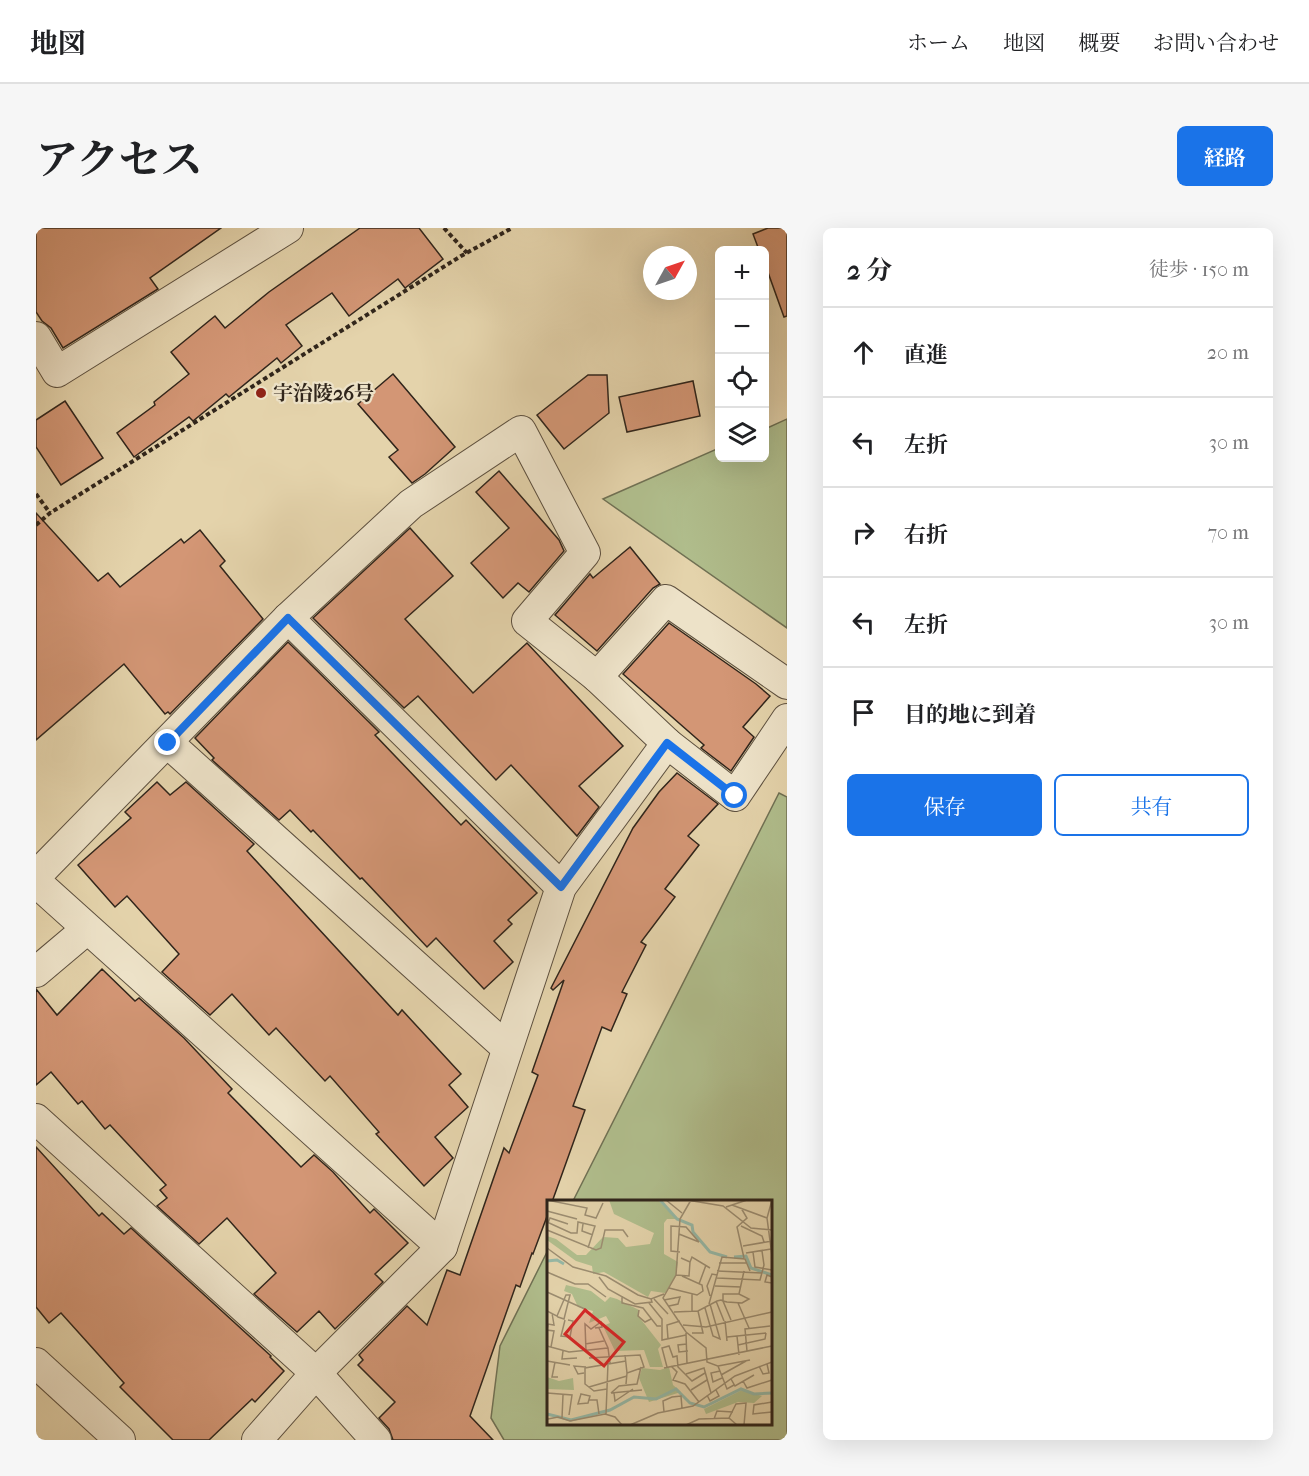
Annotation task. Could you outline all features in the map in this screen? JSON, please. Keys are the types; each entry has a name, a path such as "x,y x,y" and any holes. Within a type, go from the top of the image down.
{"street":[{"path":"36,337 57,372 288,228"},
{"path":"36,876 288,618 411,504 521,431 585,553 527,621 597,677 667,743 735,796 787,719"},
{"path":"597,677 666,600 787,684"},
{"path":"288,618 561,887"},
{"path":"168,743 507,1048"},
{"path":"257,1440 316,1373 442,1246 561,887 667,743"},
{"path":"36,882 442,1246"},
{"path":"36,972 87,928"},
{"path":"36,1119 316,1373 376,1440"},
{"path":"36,1363 120,1440"}],"path":[{"path":"444,228 467,253"},
{"path":"36,525 50,513 467,253 512,228"},
{"path":"36,494 50,513"}],"green space":[{"path":"787,419 787,628 603,499 715,450 715,462 769,462 769,427"},
{"path":"779,793 787,797 787,1440 504,1440 491,1418 500,1346 547,1252 547,1425 772,1425 772,1200 574,1200"}],"building":[{"path":"36,228 221,228 150,278 158,289 63,348 51,328 36,312"},
{"path":"360,228 419,228 443,259 405,288 398,279 349,316 332,293 286,325 302,346 281,363 277,358 229,397 226,394 193,421 189,417 134,457 117,433 155,405 154,402 189,374 171,352 215,316 225,328 269,292"},
{"path":"768,228 787,228 787,316 784,317 769,275 769,246 758,246 753,234"},
{"path":"393,374 455,447 412,483 389,457 398,450 358,404"},
{"path":"588,375 607,375 609,413 564,449 537,415"},
{"path":"693,381 700,416 627,432 619,397"},
{"path":"65,401 103,458 61,485 36,447 36,420"},
{"path":"499,471 559,540 564,551 529,592 518,583 503,598 471,563 509,528 476,492"},
{"path":"36,513 98,581 108,573 120,587 181,539 184,543 200,530 225,561 220,566 263,619 170,714 168,712 165,714 124,664 36,740"},
{"path":"410,528 453,576 405,619 473,693 527,643 623,746 579,786 599,807 577,836 511,765 496,780 418,696 404,708 313,618"},
{"path":"630,547 660,584 653,588 597,651 555,615 590,574 593,578"},
{"path":"669,623 770,696 743,727 754,737 731,771 701,748 704,745 623,674"},
{"path":"288,642 379,732 375,735 461,825 466,820 537,893 508,920 512,924 494,941 513,962 484,989 436,938 427,947 362,878 360,879 313,830 311,832 290,810 279,820 212,760 214,758 195,738"},
{"path":"677,773 718,804 688,836 699,845 665,889 675,897 641,942 646,945 622,992 627,994 611,1031 602,1027 573,1106 585,1110 553,1200 547,1200 547,1216 520,1287 516,1285 470,1416 493,1440 393,1440 389,1429 379,1418 395,1402 358,1365 363,1360 359,1355 407,1306 427,1325 447,1270 460,1275 504,1148 509,1153 538,1075 532,1072 564,980 553,990 551,988 633,828 659,792"},
{"path":"157,782 170,795 186,782 254,844 247,851 398,1015 402,1010 461,1074 449,1085 468,1107 435,1137 453,1158 424,1186 376,1134 379,1132 330,1076 325,1081 276,1028 269,1035 232,994 210,1015 162,972 179,954 127,896 115,907 78,865 131,818 125,812"},
{"path":"102,969 135,1001 139,998 184,1038 232,1089 228,1093 301,1167 314,1155 333,1172 370,1213 374,1209 408,1243 375,1274 383,1282 335,1329 319,1311 297,1332 254,1294 276,1273 227,1218 199,1244 157,1206 167,1198 160,1190 166,1185 110,1125 105,1129 82,1101 78,1104 51,1072 36,1085 36,989 57,1015"},
{"path":"36,1147 99,1216 102,1213 124,1234 131,1228 271,1356 284,1371 255,1402 252,1399 209,1440 173,1440 120,1387 124,1383 61,1313 49,1323 36,1307"}],"place":[{"name":"宇治陵26号","path":"261,393"}],"route":[{"path":"168,743 288,618 561,887 667,743 735,796"}]}
